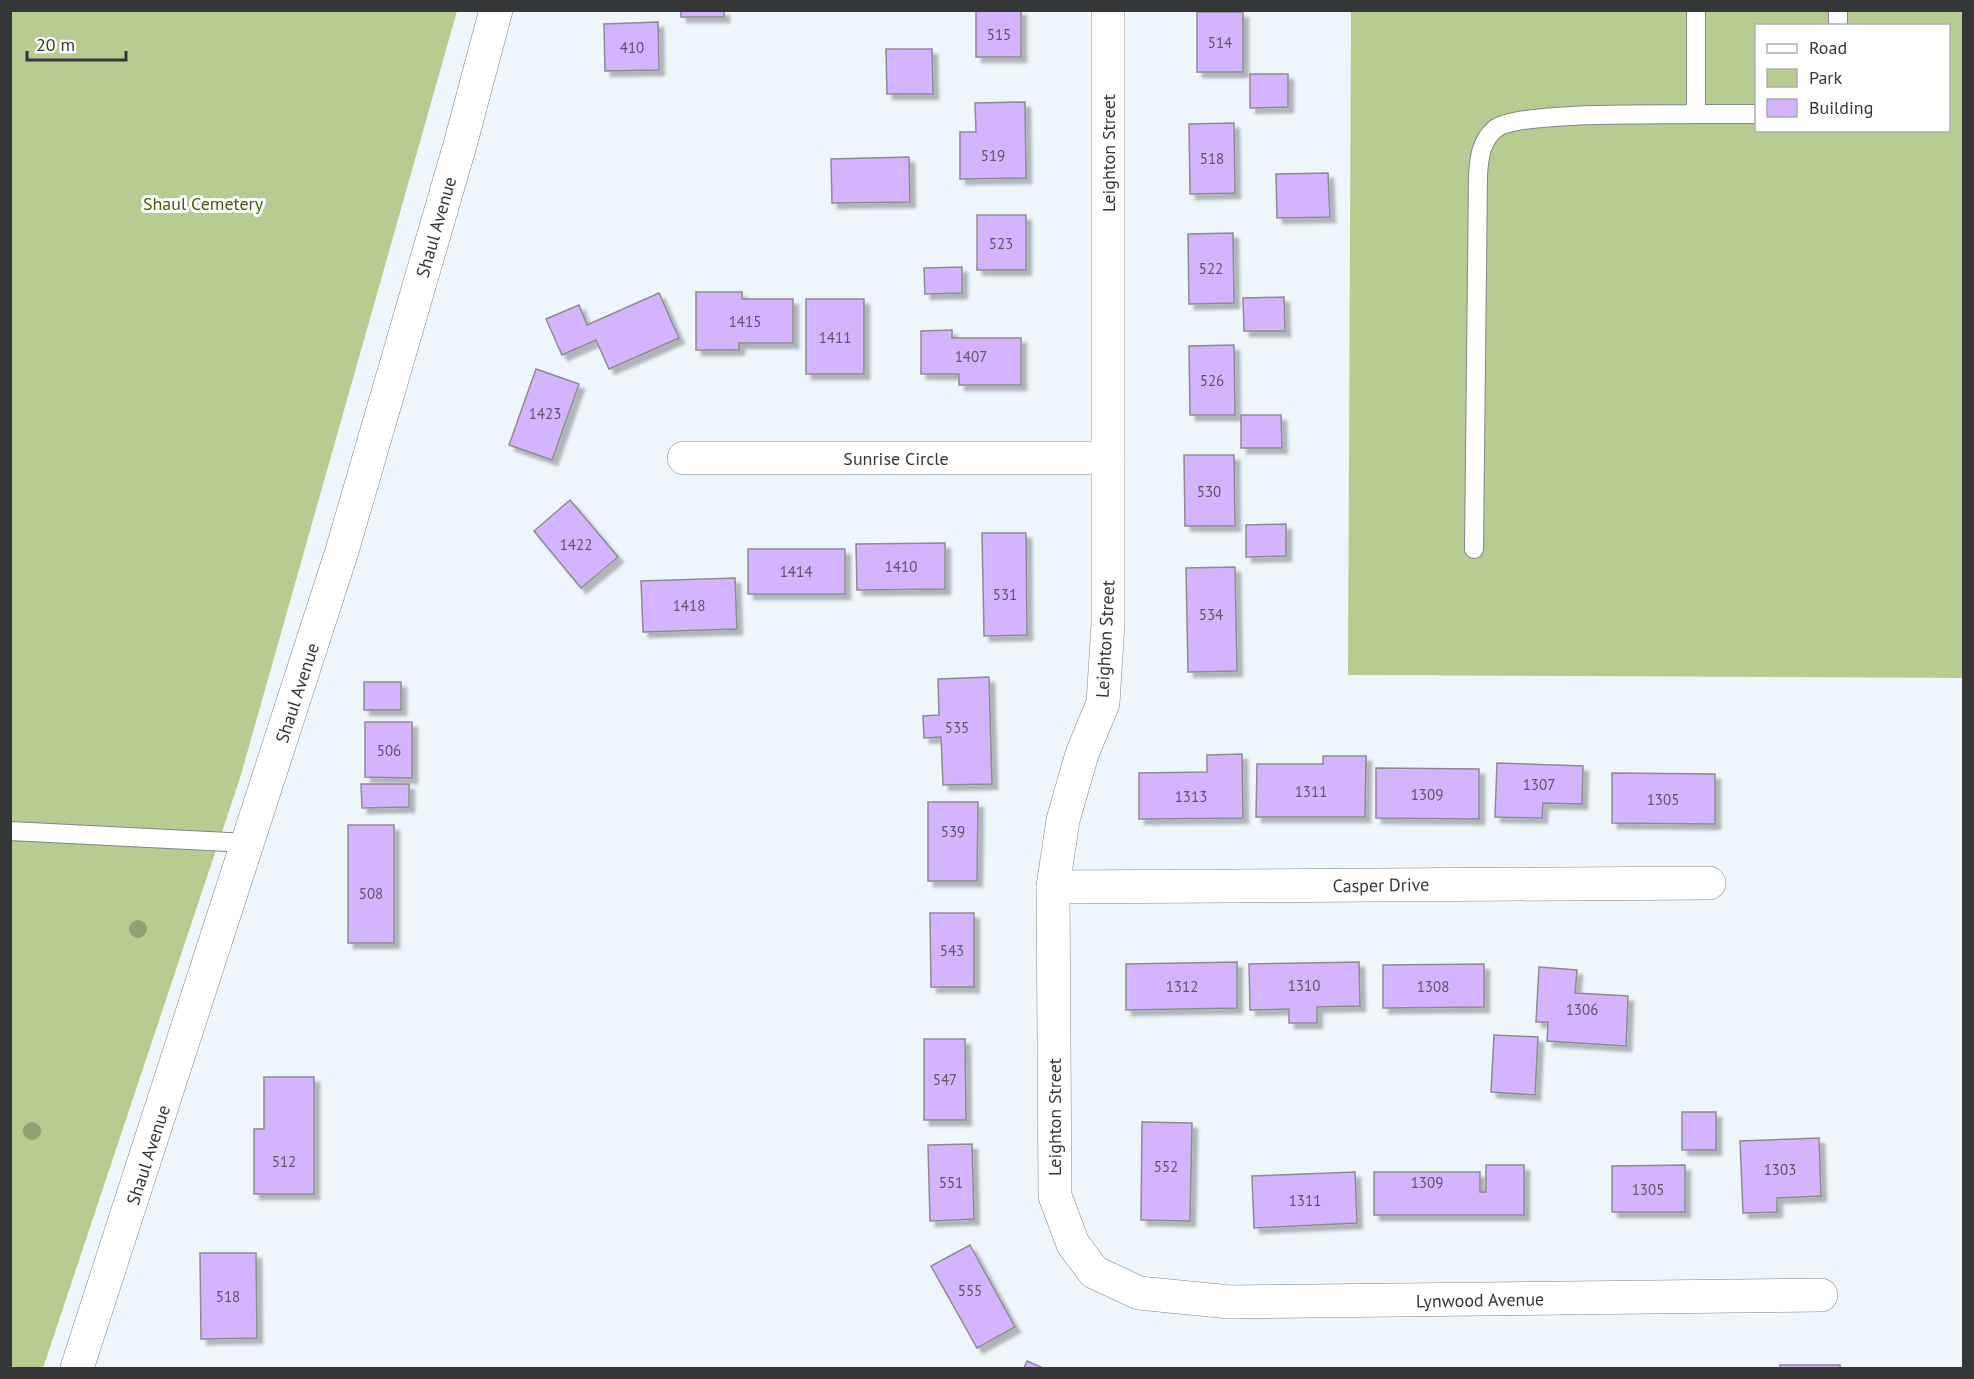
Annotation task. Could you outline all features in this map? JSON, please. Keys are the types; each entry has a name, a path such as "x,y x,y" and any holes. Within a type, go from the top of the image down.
{"street":[{"name":"Shaul Avenue","path":"77,1368 342,551 460,145 496,10"},
{"name":"Leighton Street","path":"1108,10 1108,624 1103,703 1082,754 1063,820 1053,887 1055,1196 1073,1244 1094,1272 1138,1293"},
{"name":"Sunrise Circle","path":"684,458 1108,458"},
{"name":"Casper Drive","path":"1053,887 1709,883"},
{"name":"Lynwood Avenue","path":"1138,1293 1230,1302 1308,1303 1821,1294"}],"lane":[{"path":"1696,10 1696,114"},
{"path":"1474,549 1480,150 1496,128 1526,119 1755,114"},
{"path":"10,831 248,843"}],"green space":[{"name":"Shaul Cemetery","path":"10,11 457,11 240,778 43,1368 10,1368"},
{"path":"1351,11 1963,11 1963,678 1348,675"}],"building":[{"path":"681,10 724,10 724,17 681,17"},
{"path":"976,10 1021,10 1021,57 976,57"},
{"path":"1197,12 1243,12 1243,72 1197,72"},
{"path":"658,22 659,70 605,71 604,24"},
{"path":"886,49 932,49 933,94 887,94"},
{"path":"1250,74 1288,74 1288,107 1250,108"},
{"path":"1025,102 1026,178 960,179 960,132 976,132 975,103"},
{"path":"1234,123 1235,193 1190,194 1189,124"},
{"path":"909,157 910,202 832,203 831,159"},
{"path":"1328,173 1330,217 1277,218 1276,174"},
{"path":"977,215 1026,215 1026,270 977,270"},
{"path":"1233,233 1234,303 1189,304 1188,234"},
{"path":"962,267 962,293 925,294 924,268"},
{"path":"696,292 742,292 742,299 793,299 793,343 739,343 739,350 696,350"},
{"path":"659,293 679,338 609,369 596,340 562,355 546,319 579,305 587,325"},
{"path":"1284,297 1285,331 1244,331 1243,298"},
{"path":"806,299 864,299 864,374 806,374"},
{"path":"952,330 952,338 1021,338 1021,385 959,385 959,374 921,374 921,331"},
{"path":"1234,345 1235,415 1190,415 1189,346"},
{"path":"536,369 579,384 552,460 509,445"},
{"path":"1241,415 1281,415 1282,448 1241,448"},
{"path":"1184,455 1234,455 1235,526 1185,526"},
{"path":"570,500 618,557 581,588 534,531"},
{"path":"1286,524 1286,556 1246,557 1246,525"},
{"path":"982,533 1026,533 1027,635 984,636"},
{"path":"945,543 945,589 857,590 856,544"},
{"path":"748,549 845,549 845,594 748,594"},
{"path":"1235,567 1237,671 1188,672 1186,568"},
{"path":"735,578 737,629 643,632 641,581"},
{"path":"989,677 992,784 943,785 941,737 924,738 923,716 939,715 938,679"},
{"path":"364,682 401,682 401,710 364,710"},
{"path":"365,722 412,722 412,778 365,777"},
{"path":"1242,754 1243,818 1139,819 1139,773 1207,772 1207,755"},
{"path":"1323,756 1366,756 1365,817 1256,817 1257,764 1323,764"},
{"path":"1497,763 1583,766 1582,804 1543,803 1542,818 1495,817"},
{"path":"1376,768 1479,769 1479,819 1376,818"},
{"path":"1612,773 1715,774 1715,824 1612,823"},
{"path":"361,784 409,784 409,807 362,808"},
{"path":"928,802 978,802 977,881 928,881"},
{"path":"348,825 394,825 394,943 348,943"},
{"path":"930,913 974,913 974,987 931,987"},
{"path":"1237,962 1237,1008 1126,1010 1126,964"},
{"path":"1359,962 1360,1006 1317,1007 1317,1023 1289,1023 1289,1009 1250,1010 1249,964"},
{"path":"1484,964 1484,1007 1383,1008 1383,965"},
{"path":"1539,967 1577,970 1575,993 1628,996 1626,1046 1547,1041 1548,1022 1536,1022"},
{"path":"1494,1035 1538,1037 1535,1095 1491,1092"},
{"path":"924,1039 965,1039 966,1120 924,1120"},
{"path":"264,1077 314,1077 314,1194 254,1194 254,1129 264,1129"},
{"path":"1682,1112 1716,1112 1716,1150 1682,1150"},
{"path":"1142,1122 1192,1123 1190,1221 1141,1220"},
{"path":"1819,1138 1821,1196 1777,1198 1777,1212 1743,1213 1740,1141"},
{"path":"972,1144 974,1219 930,1221 928,1145"},
{"path":"1486,1165 1524,1165 1524,1215 1374,1215 1374,1172 1480,1172 1480,1192 1486,1192"},
{"path":"1685,1165 1685,1212 1612,1212 1612,1166"},
{"path":"1355,1172 1357,1223 1254,1228 1252,1176"},
{"path":"970,1245 1015,1327 977,1348 931,1266"},
{"path":"200,1253 256,1253 257,1338 201,1339"},
{"path":"1027,1361 1043,1368 1024,1368"},
{"path":"1780,1365 1840,1365 1840,1368 1780,1368"}]}
